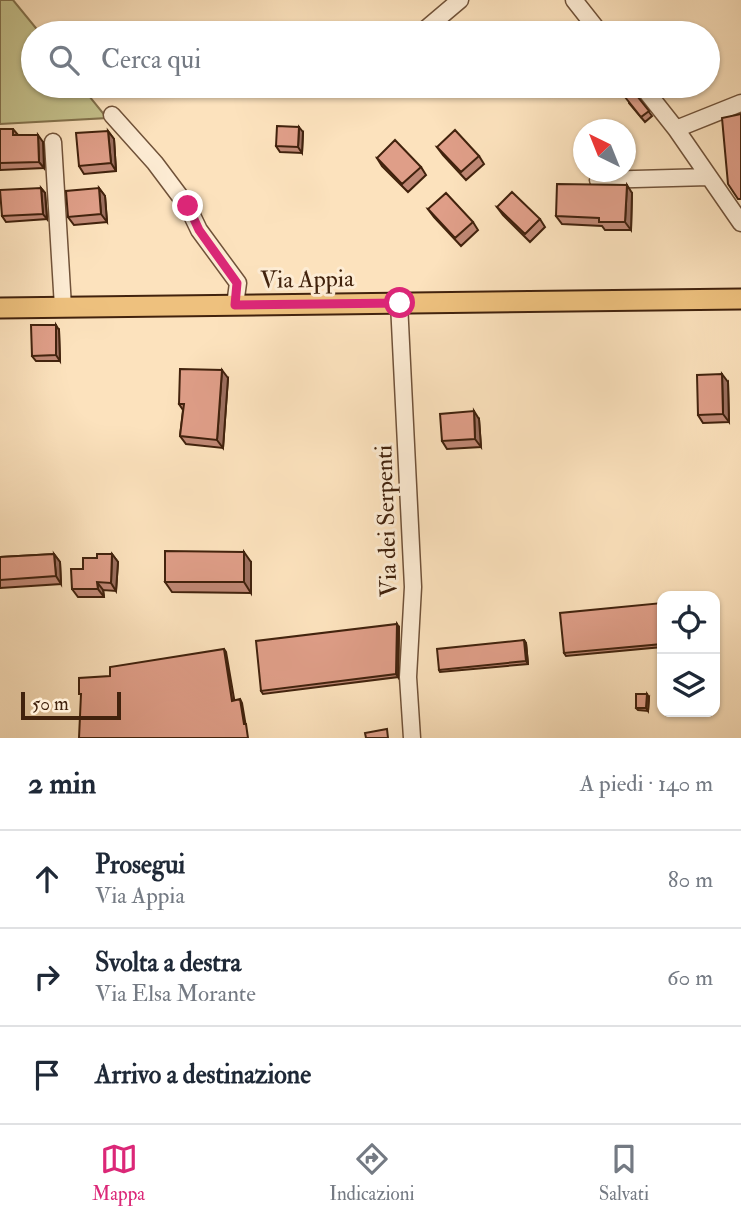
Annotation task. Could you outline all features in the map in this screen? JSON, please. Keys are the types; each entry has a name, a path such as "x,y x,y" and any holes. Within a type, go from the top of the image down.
{"main road":[{"name":"Via Appia","path":"0,308 741,299"}],"street":[{"path":"435,21 460,0"},
{"path":"574,0 591,21"},
{"path":"651,98 741,223"},
{"path":"676,129 741,103"},
{"path":"112,115 180,196 199,230 237,283 235,305"},
{"path":"53,142 63,307"},
{"path":"636,179 709,177"},
{"name":"Via dei Serpenti","path":"400,303 413,587 408,677 412,738"}],"shaded area":[{"path":"0,0 13,0 30,21 21,21 21,98 91,98 107,118 0,124"}],"building":[{"path":"626,98 639,98 649,111 641,117"},
{"path":"741,114 741,199 738,199 728,184 722,118"},
{"path":"277,126 299,127 298,147 276,146"},
{"path":"0,129 13,129 13,135 38,135 39,162 0,163"},
{"path":"455,130 479,156 461,172 437,147"},
{"path":"108,131 111,163 79,166 76,133"},
{"path":"395,140 421,167 402,184 377,158"},
{"path":"557,184 627,185 625,222 599,222 599,218 556,216"},
{"path":"41,188 43,214 2,216 0,190"},
{"path":"99,188 101,214 68,217 66,191"},
{"path":"512,192 540,219 525,234 497,207"},
{"path":"446,193 473,222 455,238 428,209"},
{"path":"31,325 56,325 56,355 32,356"},
{"path":"180,369 222,370 217,440 180,436 184,404 179,404"},
{"path":"722,374 723,414 698,415 697,375"},
{"path":"474,411 475,439 442,441 440,414"},
{"path":"165,551 244,552 244,582 165,582"},
{"path":"54,554 56,576 0,580 0,557"},
{"path":"97,554 112,554 111,583 97,582 98,589 72,589 71,569 83,569 83,558 97,558"},
{"path":"657,603 657,644 564,653 560,613"},
{"path":"397,624 396,674 261,691 256,641"},
{"path":"524,640 526,661 439,670 437,649"},
{"path":"224,649 232,701 240,699 248,738 79,738 79,678 110,676 110,667"},
{"path":"636,694 647,694 646,708 636,708"},
{"path":"387,729 388,738 366,738 365,733"}],"route":[{"path":"188,206 199,230 237,283 235,305 400,303"}]}
